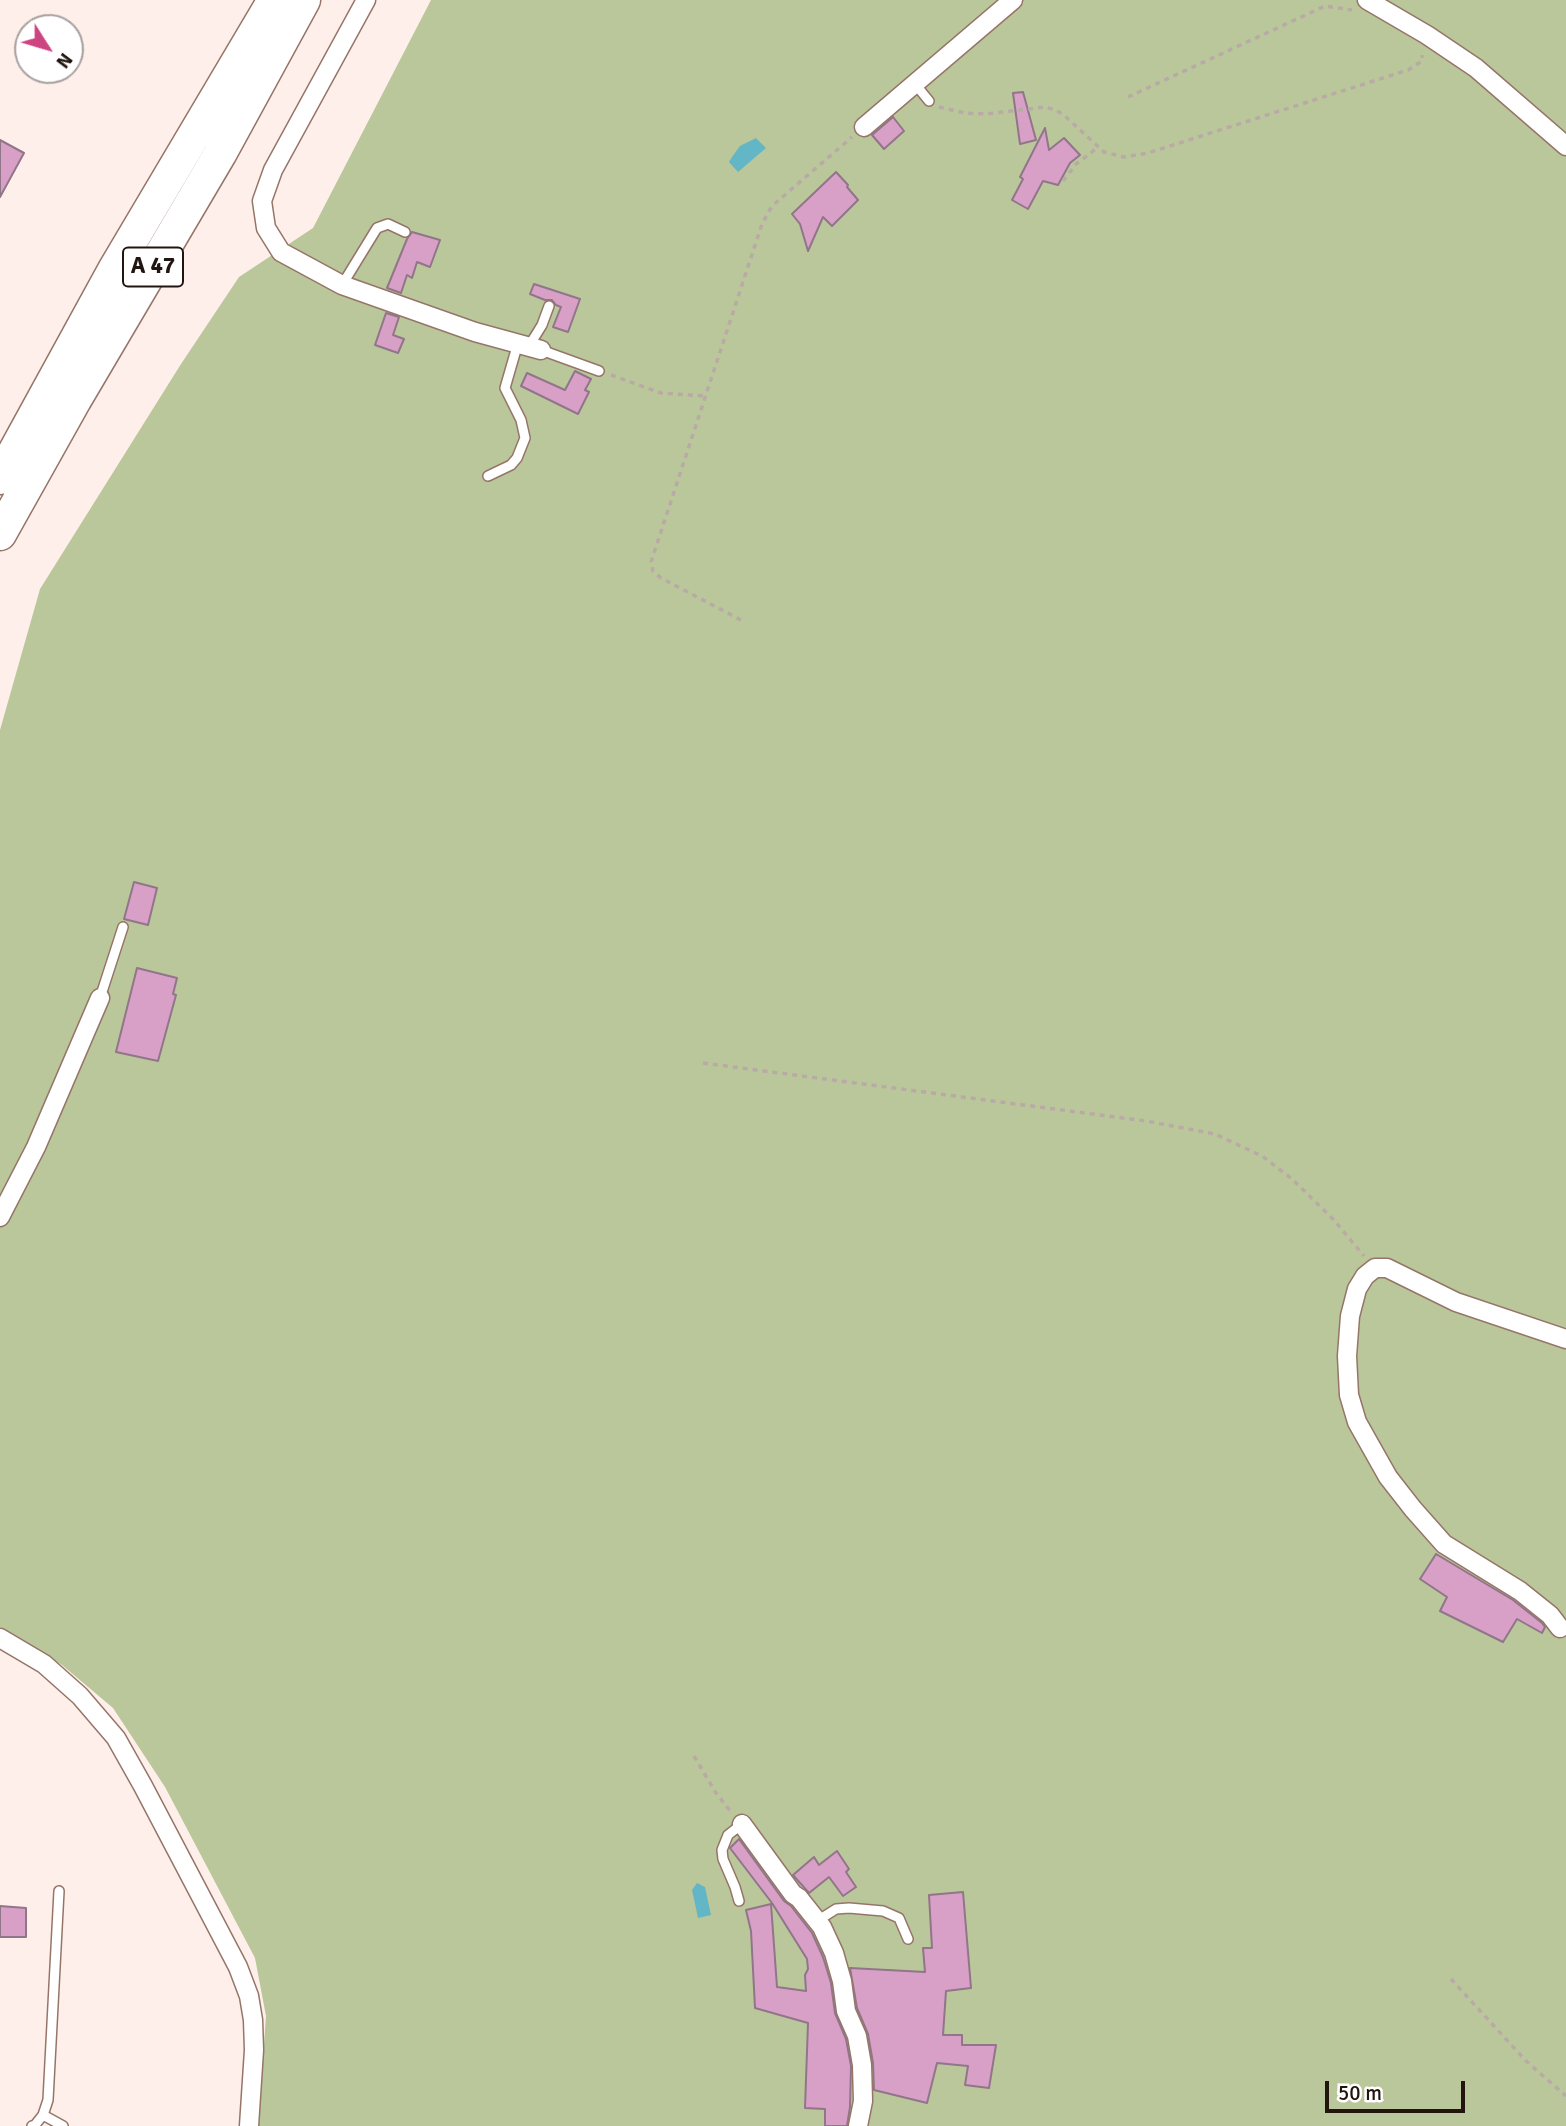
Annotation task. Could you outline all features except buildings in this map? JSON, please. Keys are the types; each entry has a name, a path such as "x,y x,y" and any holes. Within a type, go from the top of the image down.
{"highway":[{"name":"A 47","path":"0,478 114,270 274,0"},
{"name":"A 47","path":"0,534 82,388 220,154 304,0"}],"street":[{"path":"366,0 273,170 262,201 266,228 281,252 342,285 475,332 529,346"},
{"path":"864,127 1013,0"},
{"path":"1364,7 1427,35 1476,68 1566,146"},
{"path":"0,1217 36,1147 100,998"},
{"path":"1560,1628 1550,1615 1520,1591 1454,1551 1436,1536 1388,1476 1357,1422 1349,1395 1347,1356 1350,1316 1357,1289 1364,1276 1375,1268 1387,1268 1455,1302 1566,1339"},
{"path":"0,1638 44,1664 79,1696 116,1738 238,1967 249,1996 253,2020 254,2050 249,2126"},
{"path":"742,1824 793,1894 817,1920 834,1953 842,1981 846,2011 857,2036 862,2065 863,2101 858,2126"}],"lane":[{"path":"918,82 920,90 929,101"},
{"path":"342,285 377,228 388,224 405,232"},
{"path":"488,476 511,466 525,438 521,421 505,388 542,325 549,306"},
{"path":"529,346 599,371"},
{"path":"100,998 123,927"},
{"path":"739,1901 722,1850 728,1835 742,1824"},
{"path":"32,2126 43,2115 48,2101 59,1891"},
{"path":"817,1920 836,1909 883,1911 899,1918 908,1939"},
{"path":"43,2115 63,2126"}],"path":[{"path":"1128,97 1325,6 1349,9 1364,7"},
{"path":"929,101 938,107 965,113 986,114 1045,107 1056,110 1104,152 1124,157 1148,153 1408,70 1422,61 1421,52"},
{"path":"741,621 661,579 653,571 651,562 762,224 772,206 864,127"},
{"path":"1063,181 1076,164 1097,147"},
{"path":"599,371 662,393 705,396"},
{"path":"703,1063 1133,1119 1215,1134 1262,1156 1292,1178 1333,1219 1375,1268"},
{"path":"694,1756 716,1794 742,1824"},
{"path":"1451,1979 1526,2061 1566,2096"}],"green space":[{"path":"431,0 1566,0 1566,2126 258,2126 266,2016 255,1958 165,1787 113,1708 62,1665 0,1627 0,730 40,589 181,364 239,277 313,228"}],"water":[{"path":"756,138 766,148 738,172 729,162 740,146"},
{"path":"697,1883 705,1887 711,1915 698,1918 692,1890"}]}
